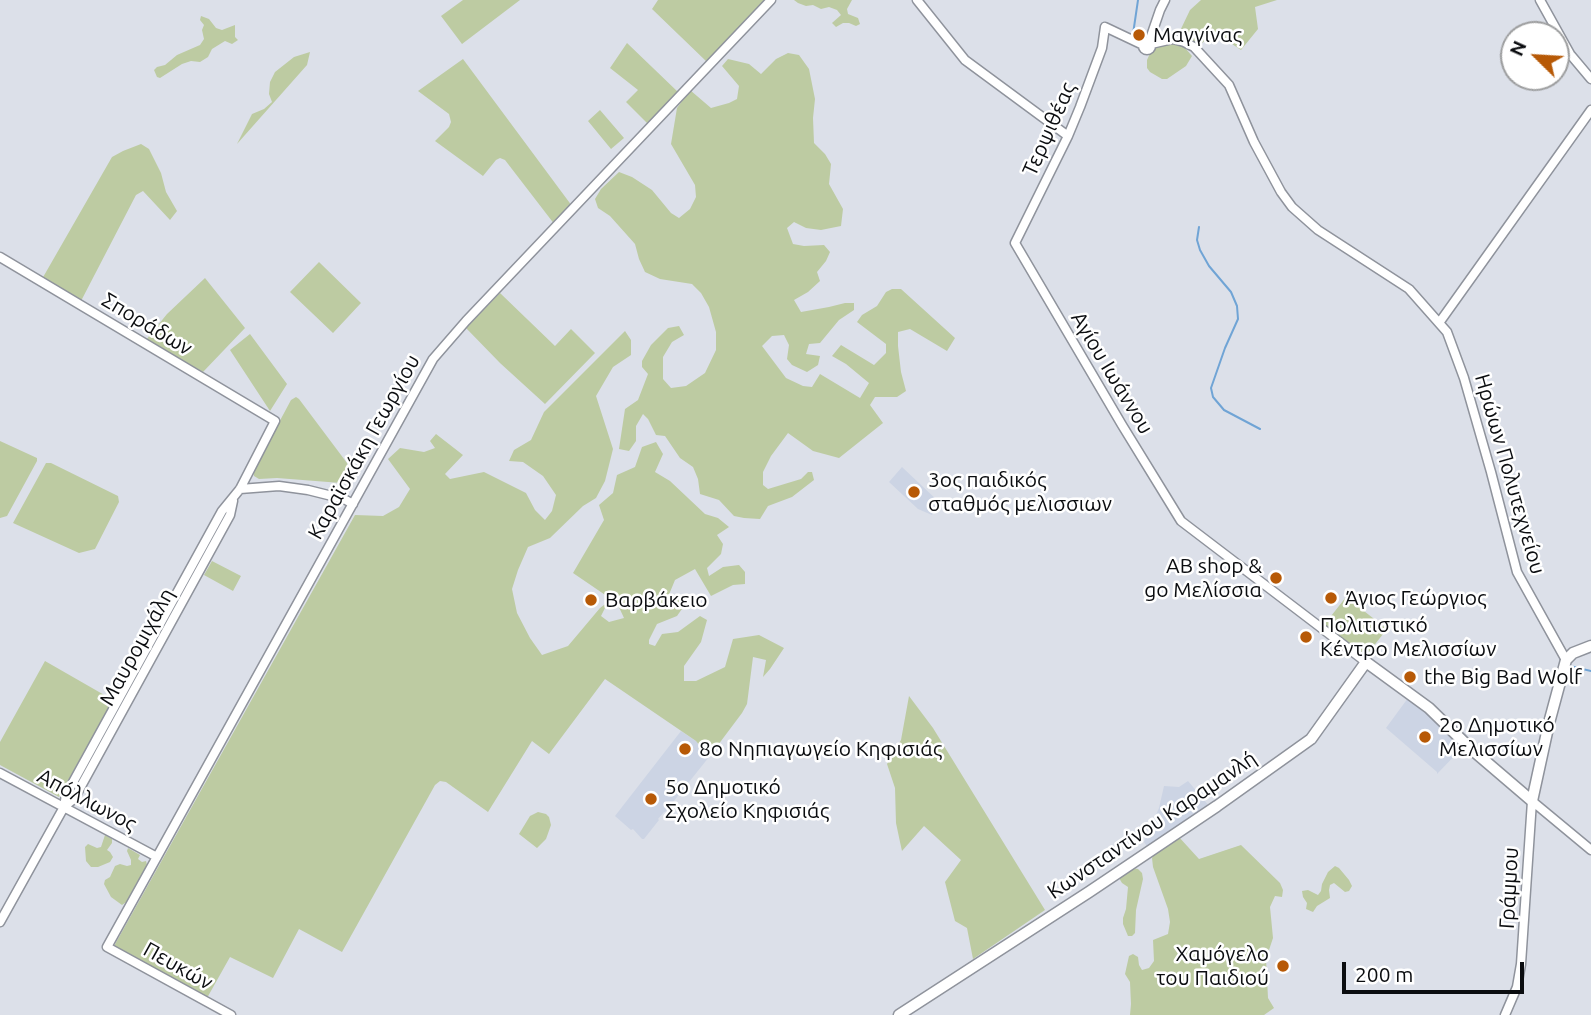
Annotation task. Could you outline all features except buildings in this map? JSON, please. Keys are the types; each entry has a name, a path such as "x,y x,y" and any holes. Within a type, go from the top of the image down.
{"main road":[{"path":"1366,662 1429,708 1470,748 1532,801 1566,660 1573,653 1591,646"},
{"name":"Κωνσταντίνου Καραμανλή","path":"899,1015 1110,878 1311,739 1366,662"},
{"path":"1520,791 1529,789 1536,783"}],"street":[{"name":"Καραϊσκάκη Γεωργίου","path":"107,947 436,355 771,0"},
{"path":"918,0 965,60 1068,136"},
{"path":"1147,44 1165,0"},
{"path":"1540,0 1560,40 1591,79"},
{"name":"Τερψιθέας","path":"1015,243 1068,136 1102,48 1105,27 1147,44"},
{"path":"1147,44 1173,39 1194,47 1229,85 1254,142 1292,207 1318,230 1409,289 1439,323 1591,110"},
{"name":"Αγίου Ιωάννου","path":"1015,243 1181,520 1366,662"},
{"name":"Σποράδων","path":"0,257 275,421"},
{"name":"Ηρώων Πολυτεχνείου","path":"1439,323 1447,332 1464,378 1492,472 1517,572 1566,660"},
{"name":"Μαυρομιχάλη","path":"0,922 64,807 66,795 222,511 240,489 275,421"},
{"path":"240,489 279,486 308,490 344,499 353,504"},
{"name":"Απόλλωνος","path":"0,773 157,857"},
{"path":"1532,801 1591,849"},
{"name":"Γράμμου","path":"1505,1015 1517,987 1521,964 1532,801"},
{"name":"Πευκών","path":"107,947 231,1015"}],"shaded area":[{"name":"3ος παιδικός σταθμός μελισσιων","path":"902,467 938,501 932,515 918,509 889,482"},
{"name":"2ο Δημοτικό Μελισσίων","path":"1408,698 1464,746 1437,774 1386,728"},
{"name":"5ο Δημοτικό Σχολείο Κηφισιάς","path":"681,731 696,741 709,757 642,839 615,816"},
{"path":"1188,781 1210,807 1149,849 1144,842 1159,808 1164,786 1179,787"}],"green space":[{"path":"463,0 520,0 462,44 441,16"},
{"path":"658,0 766,0 707,62 652,9"},
{"path":"794,0 852,0 847,9 848,14 858,18 860,24 856,26 843,23 836,27 832,23 841,15 837,10 806,6"},
{"path":"1201,0 1277,0 1255,7 1258,29 1241,50 1226,40 1207,39 1197,47 1179,33 1190,10"},
{"path":"201,16 222,30 235,25 235,37 238,40 232,44 225,41 212,49 208,57 200,62 182,64 160,78 157,77 154,70 157,67 200,45 204,39"},
{"path":"1180,42 1192,56 1186,66 1167,79 1150,72 1147,60 1152,49 1158,44"},
{"path":"627,43 678,92 649,125 626,102 638,90 610,68"},
{"path":"310,52 307,65 237,144 252,114 272,102 269,94 270,82 275,72 294,57"},
{"path":"788,53 799,55 809,69 815,99 814,143 831,164 829,184 843,209 841,226 821,230 806,228 794,222 787,228 793,244 824,245 830,252 817,272 820,281 794,300 801,312 845,303 854,303 854,310 839,320 820,343 809,344 806,354 820,356 818,365 807,372 792,365 787,359 789,345 784,335 772,336 762,346 786,378 812,387 820,374 860,398 869,383 832,356 841,345 874,365 886,353 886,344 857,322 862,315 877,306 886,292 901,289 955,338 947,351 910,329 898,332 901,372 906,391 897,397 875,397 870,405 883,423 839,458 813,451 788,433 763,472 763,485 768,489 801,479 808,472 812,472 814,480 792,497 768,506 760,519 744,518 734,516 719,500 700,494 693,467 680,458 665,436 656,435 643,414 636,426 636,441 629,451 619,449 625,409 638,400 648,374 642,367 642,361 651,345 668,328 679,326 684,335 672,342 663,357 663,379 671,388 686,386 705,373 716,350 716,332 709,307 701,293 692,284 660,279 645,272 635,244 610,216 598,208 595,199 601,189 619,172 652,190 671,213 679,218 690,209 696,197 695,185 671,144 677,108 690,90 711,108 737,99 739,86 722,66 728,59 749,64 761,74 776,59"},
{"path":"463,59 572,206 555,225 505,160 496,160 483,176 435,141 449,127 449,114 418,91"},
{"path":"600,110 624,138 611,149 588,121"},
{"path":"141,144 149,149 161,173 166,192 177,211 170,220 143,191 136,195 81,301 42,279 112,157"},
{"path":"319,262 361,303 333,333 290,292"},
{"path":"205,278 245,328 203,372 146,340 167,314"},
{"path":"500,293 555,346 571,329 595,353 545,404 466,328"},
{"path":"625,331 631,340 631,355 613,367 596,396 613,449 605,481 596,498 583,506 550,538 528,547 512,589 517,613 542,655 568,646 608,602 601,616 609,622 624,618 617,603 573,573 604,520 599,505 613,493 617,475 635,467 642,447 656,442 663,454 655,472 670,481 705,514 718,518 729,527 717,535 723,544 721,554 707,568 709,576 723,567 739,565 745,572 745,584 733,585 711,596 695,569 675,580 668,597 680,597 684,606 677,616 657,624 649,644 655,646 662,634 678,632 700,616 707,620 701,642 684,666 684,681 696,681 725,667 733,639 759,635 784,648 763,677 766,660 753,657 747,704 709,757 696,741 605,679 549,754 532,741 488,812 446,782 440,781 435,785 342,952 299,929 273,978 230,957 207,998 114,946 355,515 383,516 399,507 410,489 388,459 400,448 424,452 435,448 430,441 436,434 463,455 445,474 450,479 484,472 526,493 535,510 545,520 552,511 556,495 543,476 523,462 509,461 514,450 531,440 544,412"},
{"path":"250,334 287,384 270,411 230,350"},
{"path":"296,397 347,463 351,476 348,482 259,479 254,476 253,471 291,400"},
{"path":"0,441 37,458 37,461 7,516 0,518"},
{"path":"46,463 118,496 119,502 95,549 79,553 13,523"},
{"path":"212,561 241,576 233,591 204,575"},
{"path":"1346,597 1387,629 1365,657 1324,625"},
{"path":"45,661 113,700 59,797 0,765 0,742"},
{"path":"909,696 933,728 1045,910 973,959 967,928 955,921 945,882 961,860 924,826 902,851 896,823 895,788 887,764 901,740"},
{"path":"538,812 549,817 551,825 546,839 537,848 519,834 530,816"},
{"path":"105,835 112,839 107,850 113,857 110,862 91,867 86,861 85,847 88,844 101,847"},
{"path":"1178,836 1199,859 1241,845 1280,883 1282,897 1275,896 1270,907 1273,938 1266,959 1268,998 1274,1008 1264,1015 1130,1015 1130,982 1125,974 1129,956 1133,954 1138,957 1142,970 1149,968 1154,961 1153,940 1168,934 1170,922 1152,858 1157,849"},
{"path":"128,848 140,855 138,859 146,861 147,865 128,901 122,905 111,897 104,884 115,866 131,865"},
{"path":"1335,866 1349,880 1352,886 1349,891 1345,892 1334,883 1330,885 1330,898 1313,912 1306,909 1307,903 1302,891 1308,890 1318,895 1328,872"},
{"path":"1132,868 1142,873 1143,879 1136,910 1135,933 1128,936 1123,918 1128,887 1119,878"}],"waterway":[{"path":"1133,34 1138,0"},
{"path":"1199,227 1197,240 1200,250 1209,266 1231,292 1237,306 1238,319 1211,388 1213,397 1224,410 1260,429"},
{"path":"1570,666 1591,671"}],"place":[{"name":"Μαγγίνας","path":"1139,35"},
{"name":"3ος παιδικός σταθμός μελισσιων","path":"914,492"},
{"name":"AB shop & go Μελίσσια","path":"1276,578"},
{"name":"Άγιος Γεώργιος","path":"1331,598"},
{"name":"Βαρβάκειο","path":"591,600"},
{"name":"Πολιτιστικό Κέντρο Μελισσίων","path":"1306,637"},
{"name":"the Big Bad Wolf","path":"1410,677"},
{"name":"2ο Δημοτικό Μελισσίων","path":"1425,737"},
{"name":"8ο Νηπιαγωγείο Κηφισιάς","path":"685,749"},
{"name":"5ο Δημοτικό Σχολείο Κηφισιάς","path":"651,799"},
{"name":"Χαμόγελο του Παιδιού","path":"1283,966"}]}
